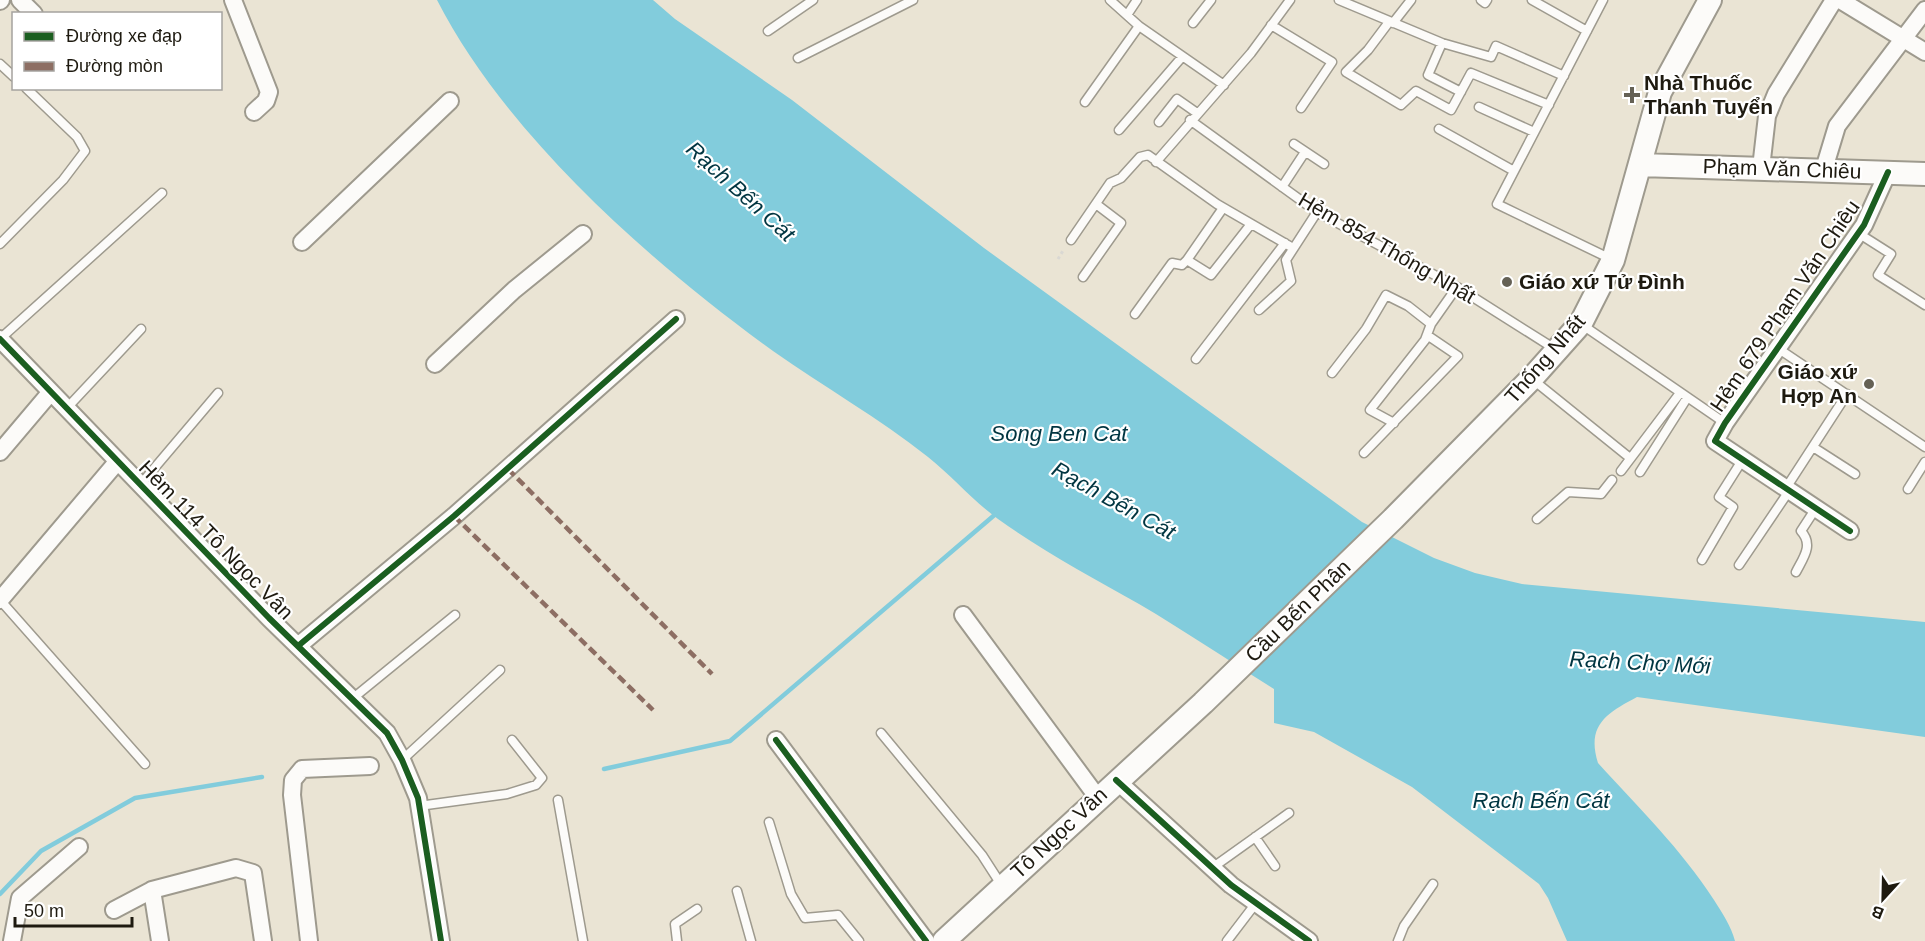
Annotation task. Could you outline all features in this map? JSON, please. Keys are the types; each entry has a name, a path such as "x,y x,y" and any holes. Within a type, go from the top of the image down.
{"main road":[{"name":"Thống Nhất","path":"1393,519 1532,378 1581,323 1613,260 1660,92 1710,0"},
{"name":"Phạm Văn Chiêu","path":"1640,165 1824,169 1925,174"},
{"name":"Cầu Bến Phân","path":"1203,702 1393,519"},
{"name":"Tô Ngọc Vân","path":"944,941 1203,702"}],"street":[{"path":"20,0 32,12"},
{"path":"233,0 269,92 266,101 254,112"},
{"path":"1761,168 1762,138 1773,101 1834,0"},
{"path":"1840,0 1925,52"},
{"path":"1824,169 1837,126 1925,10"},
{"path":"302,242 450,101"},
{"name":"Hẻm 679 Phạm Văn Chiêu","path":"1850,531 1715,441 1725,423 1779,349 1858,233 1888,172"},
{"path":"435,364 514,290 583,234"},
{"path":"298,646 508,469 676,320"},
{"name":"Hẻm 114 Tô Ngọc Vân","path":"0,339 139,485 387,733 402,760 419,806 441,941"},
{"path":"0,452 50,393"},
{"path":"0,600 117,462"},
{"path":"963,615 1098,798"},
{"path":"776,740 926,941"},
{"path":"309,941 292,795 293,780 302,769 370,766"},
{"path":"1116,780 1212,868 1309,941"},
{"path":"12,941 20,898 79,847"},
{"path":"114,910 152,890 236,868 253,873 263,941"},
{"path":"152,890 160,941"}],"lane":[{"path":"768,31 813,0"},
{"path":"798,58 912,0"},
{"path":"1110,0 1139,26 1224,85"},
{"path":"1127,15 1137,0"},
{"path":"1193,22 1211,0"},
{"path":"1156,162 1190,120 1224,85 1290,0"},
{"path":"1411,0 1346,72 1401,105 1416,91 1451,110 1471,73 1549,105"},
{"path":"1481,0 1485,3 1487,0"},
{"path":"1532,0 1587,31"},
{"path":"1603,0 1497,204 1613,260"},
{"path":"1343,1 1442,43 1491,57 1496,46 1564,76"},
{"path":"1085,102 1139,26"},
{"path":"1271,26 1332,62 1301,108"},
{"path":"1442,43 1428,75 1461,92"},
{"path":"1119,129 1182,57"},
{"path":"0,64 12,75"},
{"path":"0,244 63,180 85,151 77,137 28,90"},
{"path":"1159,122 1177,99 1197,113"},
{"path":"1479,107 1534,132"},
{"name":"Hẻm 854 Thống Nhất","path":"1190,120 1317,212 1457,287 1557,351"},
{"path":"1439,129 1514,171"},
{"path":"1294,144 1324,164"},
{"path":"1282,187 1305,152"},
{"path":"1071,240 1110,183 1121,178 1140,157 1148,155 1223,208 1289,246"},
{"path":"0,339 162,193"},
{"path":"1083,277 1121,223 1096,204"},
{"path":"1135,314 1172,263 1182,265 1187,260 1223,208"},
{"path":"1196,359 1317,212"},
{"path":"1187,260 1211,275 1251,224"},
{"path":"1858,233 1891,254 1878,275 1925,305"},
{"path":"1259,310 1291,281 1286,260 1289,246"},
{"path":"1394,423 1370,411 1427,335 1431,324 1457,287"},
{"path":"1332,373 1366,329 1386,295 1408,306 1431,324"},
{"path":"1581,323 1725,423"},
{"path":"66,410 141,329"},
{"path":"1364,453 1458,356 1427,335"},
{"path":"1779,349 1925,447"},
{"path":"1532,378 1630,458"},
{"path":"139,485 218,393"},
{"path":"1739,565 1847,394"},
{"path":"1621,471 1684,395"},
{"path":"1640,472 1684,395"},
{"path":"1813,447 1855,474"},
{"path":"1702,560 1733,507 1719,497 1743,459"},
{"path":"1908,489 1925,462"},
{"path":"1537,519 1568,492 1601,494 1612,480"},
{"path":"1796,572 1808,550 1806,537 1801,531 1816,508"},
{"path":"0,600 145,764"},
{"path":"352,699 455,615"},
{"path":"402,760 500,670"},
{"path":"881,733 982,855 1003,886"},
{"path":"419,806 507,794 536,786 542,778 512,740"},
{"path":"558,800 583,941"},
{"path":"1212,868 1289,813"},
{"path":"769,822 791,894 805,918 838,915 859,941"},
{"path":"1255,837 1275,866"},
{"path":"1398,941 1404,926 1434,885"},
{"path":"737,891 751,941"},
{"path":"1227,941 1256,903"},
{"path":"677,941 675,924 698,909"}],"water":[{"name":"Song Ben Cat","path":"437,0 653,0 675,19 792,100 984,248 1362,522 1434,558 1475,573 1522,584 1925,622 1925,737 1637,697 1626,703 1608,715 1597,730 1595,750 1598,763 1688,863 1724,915 1735,941 1567,941 1548,898 1539,884 1412,787 1314,732 1274,723 1274,689 1156,614 1015,531 979,504 937,464 871,416 773,351 679,278 631,237 541,147 501,99 466,50"}],"waterway":[{"path":"604,769 730,741 998,512"},
{"path":"0,894 41,851 135,798 262,777"}],"marked path":[{"path":"508,469 712,674"},
{"path":"454,516 653,710"}],"cycle path":[{"path":"1850,531 1715,441 1725,423 1864,225 1888,172"},
{"path":"298,646 454,516 676,319"},
{"path":"0,339 269,618 387,733 402,760 418,798 441,941"},
{"path":"776,740 926,941"},
{"path":"1116,780 1231,885 1309,941"}],"place":[{"name":"Nhà Thuốc Thanh Tuyển","path":"1632,95"},
{"name":"Giáo xứ Tử Đình","path":"1507,282"},
{"name":"Giáo xứ Hợp An","path":"1869,384"}],"water label":[{"name":"Rạch Bến Cát","path":"741,191"},
{"name":"Rạch Bến Cát","path":"1114,500"},
{"name":"Rạch Chợ Mới","path":"1640,662"},
{"name":"Rạch Bến Cát","path":"1541,800"}]}
